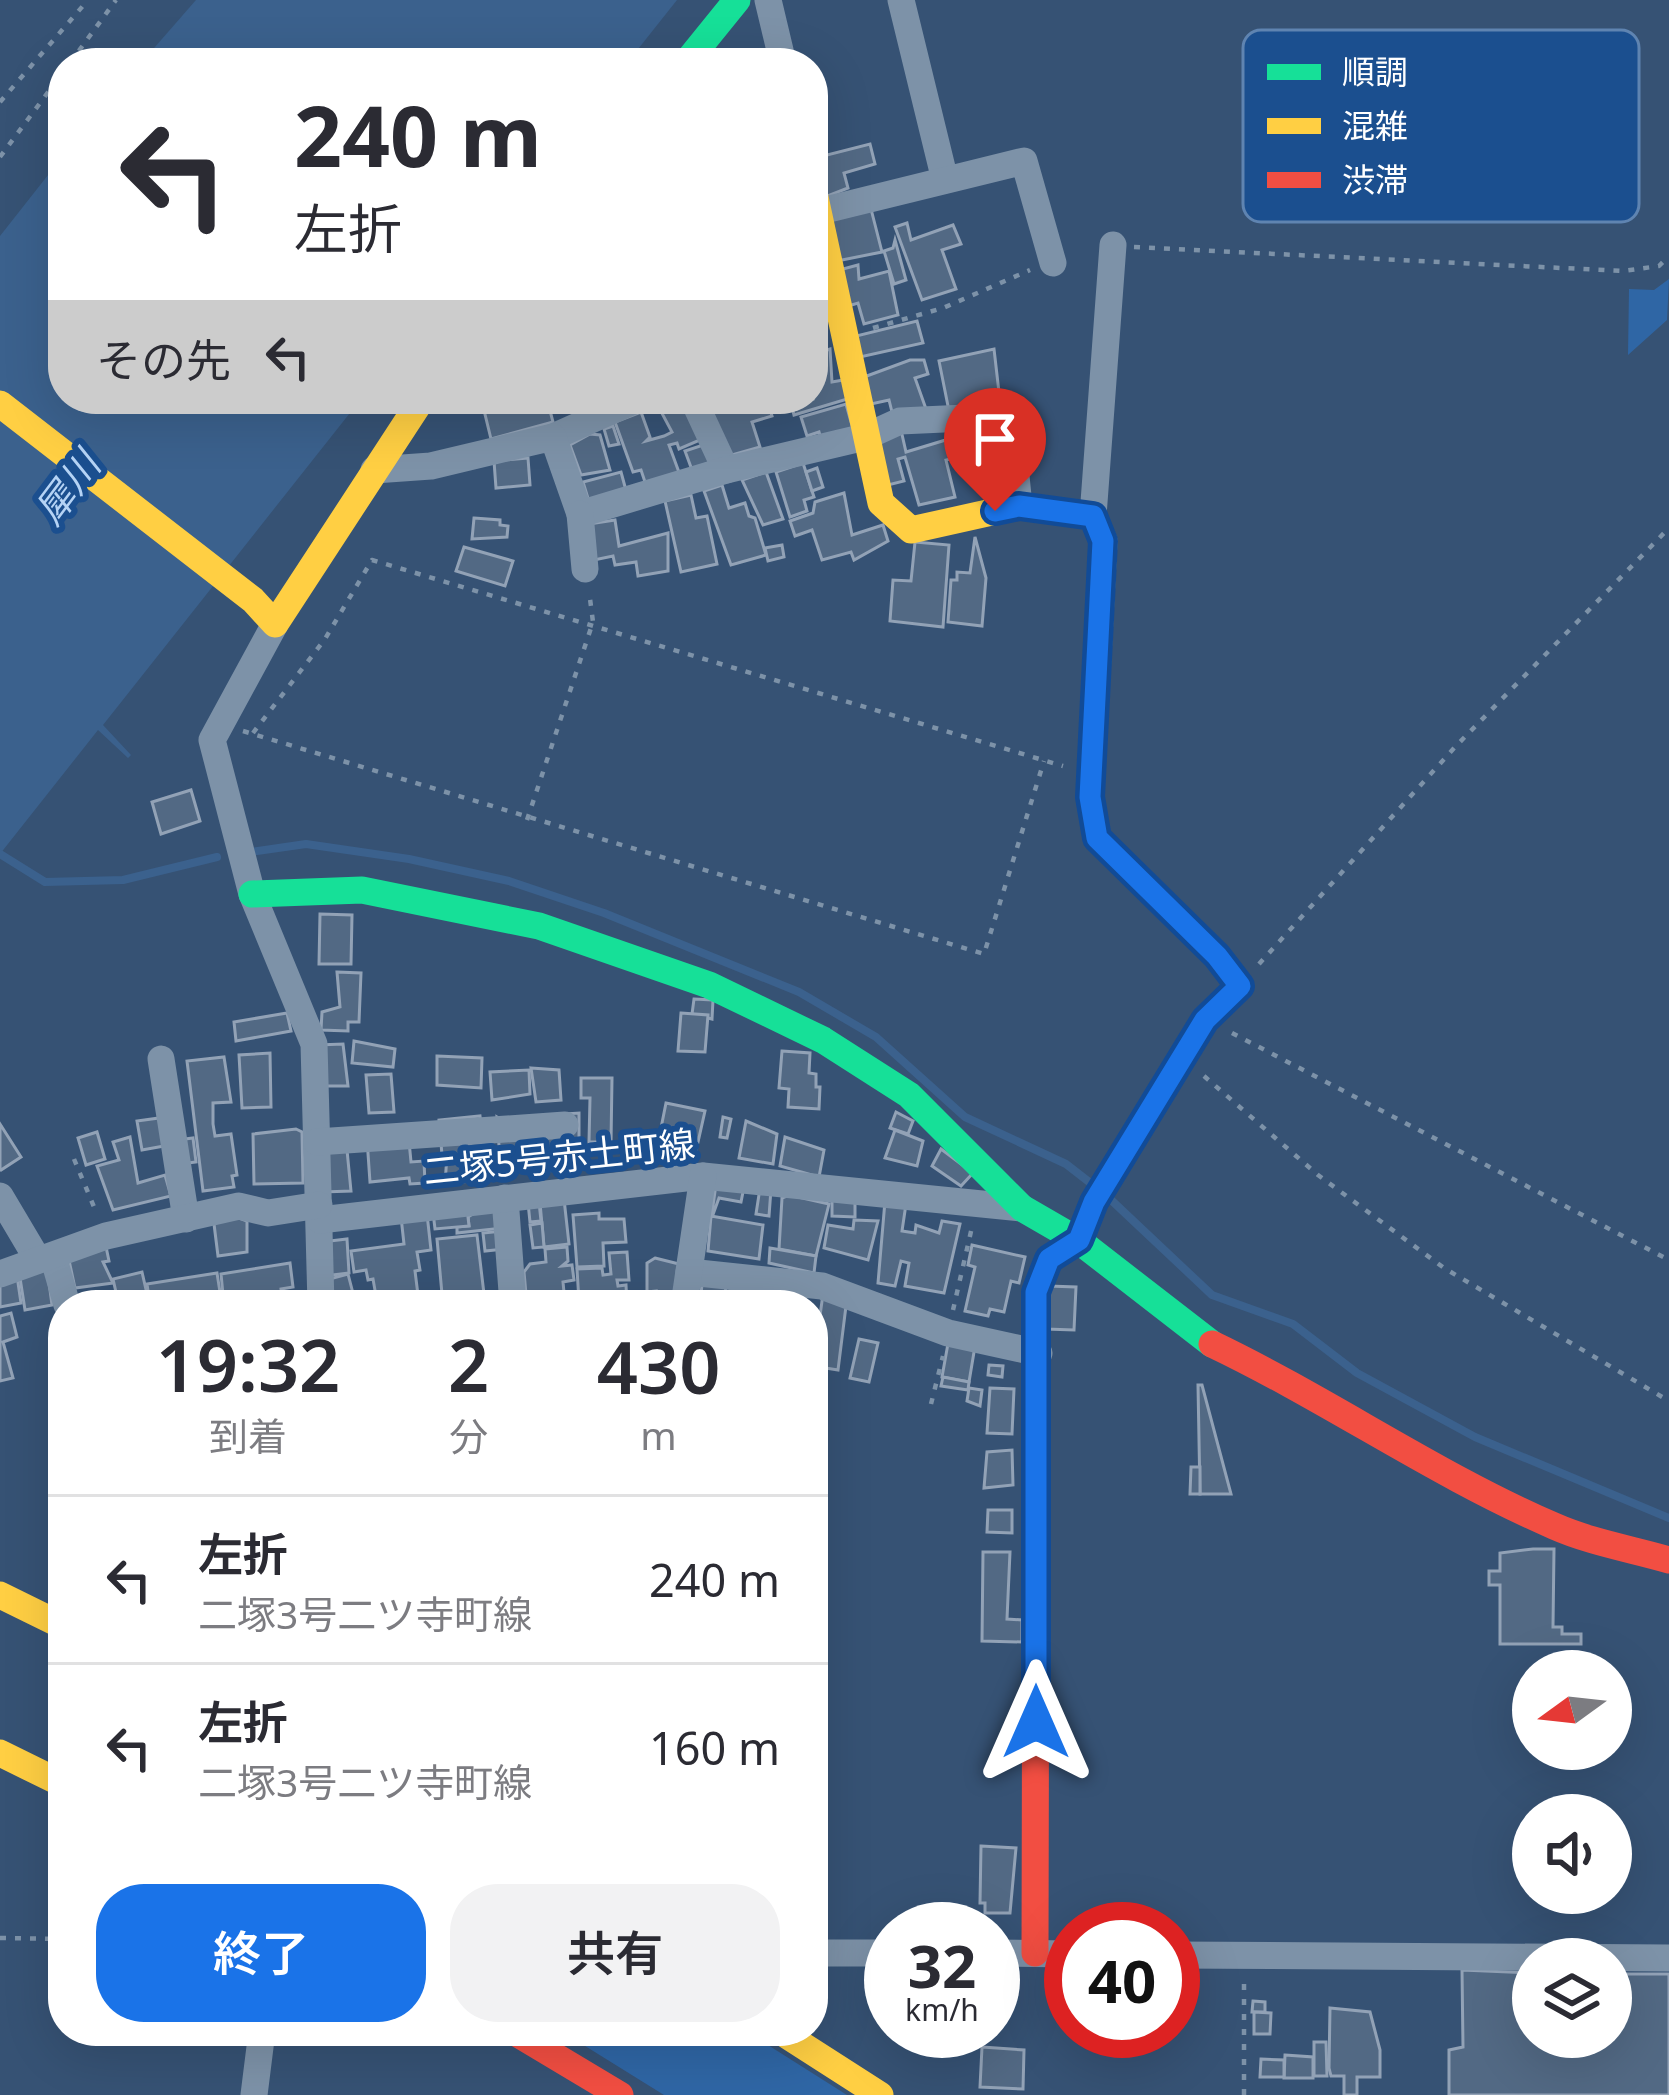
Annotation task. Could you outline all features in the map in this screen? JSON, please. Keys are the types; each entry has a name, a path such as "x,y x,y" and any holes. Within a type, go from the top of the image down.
{"street":[{"path":"698,48 737,0"},
{"path":"768,0 779,48"},
{"path":"901,0 945,180"},
{"path":"828,202 1024,161 1053,263"},
{"path":"1035,1953 1036,1292 1049,1259 1079,1240 1094,1202 1205,1020 1240,986 1217,956 1097,838 1091,774 1103,541 1093,516 1113,245"},
{"path":"828,258 881,503 910,530 1019,506 1093,516"},
{"path":"828,312 840,307"},
{"path":"0,404 253,600 275,624"},
{"path":"321,1290 314,1044 252,894 212,740 275,624 412,414"},
{"path":"374,470 431,466 553,437 604,414"},
{"path":"700,414 726,470"},
{"path":"580,514 726,470 866,437 900,421 1010,416 1019,506"},
{"path":"553,437 580,514 585,569"},
{"path":"252,894 384,895 538,926 709,985 823,1040 910,1095 1022,1208 1079,1240 1199,1337 1302,1387 1492,1498 1560,1529 1669,1560"},
{"path":"160,1059 186,1219"},
{"path":"317,1142 565,1125"},
{"path":"686,1290 703,1177"},
{"name":"二塚5号赤土町線","path":"0,1274 106,1236 239,1206 268,1213 320,1212 703,1177 1022,1208"},
{"path":"0,1196 45,1258 61,1290"},
{"path":"505,1198 511,1290"},
{"path":"688,1272 822,1286 948,1334 1039,1353"},
{"path":"0,1595 48,1619"},
{"path":"0,1753 48,1777"},
{"path":"828,1953 864,1953"},
{"path":"1020,1953 1044,1953"},
{"path":"1200,1955 1669,1958"},
{"path":"254,2095 260,2046"},
{"path":"538,2046 620,2095"},
{"path":"803,2046 880,2095"}],"path":[{"path":"0,101 88,0"},
{"path":"81,48 116,0"},
{"path":"0,157 48,92"},
{"path":"1113,245 1623,271 1659,266 1669,256"},
{"path":"847,336 943,308 1053,263"},
{"path":"1240,986 1456,746 1669,528"},
{"path":"252,734 325,639 372,560 593,622 1091,774"},
{"path":"527,820 593,622 585,569"},
{"path":"221,724 984,954 1044,761"},
{"path":"1205,1020 1669,1260"},
{"path":"1181,1059 1246,1108 1318,1175 1444,1268 1669,1401"},
{"path":"74,1159 106,1236"},
{"path":"931,1404 977,1204"},
{"path":"0,1938 48,1939"},
{"path":"1244,1956 1244,2095"}],"shaded area":[{"path":"1669,279 1667,320 1628,355 1629,289 1654,290"},
{"path":"585,2046 770,2046 847,2095 664,2095"}],"water":[{"path":"196,0 677,0 639,48 154,48"},
{"name":"犀川","path":"48,175 48,414 349,414 103,725 131,755 128,758 98,730 0,854 0,236"}],"building":[{"path":"870,144 875,164 844,173 848,188 828,196 828,155"},
{"path":"871,209 882,252 837,261 828,221"},
{"path":"907,223 911,240 953,225 961,244 942,250 956,289 922,300 895,227"},
{"path":"895,240 906,280 894,284 884,251 893,248"},
{"path":"858,265 859,279 889,271 898,315 864,324 858,303 848,306 839,270"},
{"path":"917,321 923,343 860,357 856,336"},
{"path":"994,349 1000,401 949,411 939,361"},
{"path":"828,350 832,382 849,379 854,397 828,405"},
{"path":"910,360 924,360 928,374 915,378 926,409 893,416 889,400 871,404 864,377"},
{"path":"846,404 853,429 821,439 819,432 807,436 801,417 828,414 828,409"},
{"path":"485,414 551,414 553,422 491,439"},
{"path":"642,414 650,437 646,441 672,432 662,414 689,414 700,440 679,449 677,443 669,445 680,475 646,485 641,470 633,472 615,422"},
{"path":"711,414 771,414 752,422 760,447 725,457"},
{"path":"613,426 619,444 609,446 604,429"},
{"path":"901,430 906,452 949,439 954,458 946,460 955,497 919,505 905,457 898,459 904,481 888,485 875,436"},
{"path":"590,434 600,435 610,470 581,475 570,445"},
{"path":"703,445 711,462 692,470 685,451"},
{"path":"528,458 530,485 496,488 494,461"},
{"path":"803,463 814,497 804,500 807,511 790,517 776,472"},
{"path":"817,468 823,487 812,491 806,472"},
{"path":"621,472 627,494 590,505 583,482"},
{"path":"766,472 783,519 763,525 742,480"},
{"path":"722,485 729,508 745,503 749,516 755,518 766,555 731,565 704,491"},
{"path":"844,493 852,535 883,525 888,541 854,560 851,552 822,560 812,530 795,536 790,521 813,513 815,502"},
{"path":"691,495 696,518 707,516 717,564 681,572 665,501"},
{"path":"474,518 500,520 500,525 508,526 507,537 472,539"},
{"path":"615,520 619,546 668,533 668,571 638,576 636,562 615,565 613,556 594,560 589,524"},
{"path":"975,537 986,578 982,626 948,622 951,580 957,580 957,572 970,573"},
{"path":"915,542 949,545 943,627 890,621 893,580 911,581"},
{"path":"782,545 784,557 768,561 765,548"},
{"path":"464,547 513,561 505,586 456,571"},
{"path":"191,790 200,821 161,834 152,802"},
{"path":"320,914 352,915 351,964 319,964"},
{"path":"337,972 361,973 359,1022 348,1022 348,1031 321,1030 322,1012 340,1007"},
{"path":"694,999 713,1000 712,1019 692,1014"},
{"path":"287,1013 291,1031 236,1041 234,1022"},
{"path":"681,1013 708,1015 705,1052 678,1051"},
{"path":"354,1041 395,1049 393,1067 352,1063"},
{"path":"343,1044 348,1086 320,1086 318,1045"},
{"path":"782,1051 810,1053 809,1073 816,1074 816,1087 820,1087 819,1109 788,1107 789,1089 779,1088"},
{"path":"270,1053 271,1107 242,1108 239,1055"},
{"path":"437,1056 482,1058 481,1088 437,1085"},
{"path":"224,1057 231,1102 213,1103 213,1124 215,1136 231,1134 237,1175 232,1176 234,1187 203,1191 187,1061"},
{"path":"531,1068 559,1070 561,1100 536,1102"},
{"path":"529,1070 530,1094 492,1100 490,1072"},
{"path":"391,1074 394,1112 369,1113 366,1075"},
{"path":"581,1078 612,1078 611,1142 589,1142 590,1098 581,1098"},
{"path":"666,1103 705,1111 696,1151 658,1143"},
{"path":"896,1112 913,1121 908,1134 890,1128"},
{"path":"579,1113 579,1146 570,1146 572,1170 536,1171 534,1116"},
{"path":"480,1116 487,1179 445,1184 447,1155 442,1155 439,1120"},
{"path":"497,1117 533,1139 534,1158 500,1160"},
{"path":"723,1117 731,1119 727,1138 720,1137"},
{"path":"159,1118 164,1146 142,1150 137,1121"},
{"path":"746,1121 777,1134 773,1164 739,1158"},
{"path":"0,1124 21,1157 1,1170 0,1169"},
{"path":"895,1130 923,1141 917,1166 885,1158"},
{"path":"408,1131 411,1162 424,1161 425,1183 410,1184 409,1178 370,1182 367,1139"},
{"path":"97,1132 105,1159 86,1165 78,1138"},
{"path":"302,1132 303,1183 254,1184 253,1134"},
{"path":"130,1137 138,1183 165,1175 171,1196 113,1210 97,1166 119,1160 113,1142"},
{"path":"785,1137 824,1150 819,1177 780,1166"},
{"path":"193,1138 196,1162 180,1164 177,1140"},
{"path":"941,1149 973,1173 961,1186 932,1166"},
{"path":"347,1150 351,1191 323,1192 322,1151"},
{"path":"717,1177 745,1182 741,1202 719,1198 711,1220"},
{"path":"760,1188 771,1189 769,1216 756,1214"},
{"path":"563,1190 569,1244 544,1247 539,1192"},
{"path":"538,1192 541,1221 530,1222 527,1193"},
{"path":"789,1195 829,1204 816,1256 779,1249 782,1198"},
{"path":"500,1197 503,1228 457,1233 457,1227 469,1226 468,1217"},
{"path":"832,1198 855,1199 855,1217 832,1216"},
{"path":"466,1199 469,1226 435,1229 432,1204"},
{"path":"885,1201 906,1204 902,1231 915,1233 916,1225 939,1233 942,1221 960,1224 944,1293 905,1286 909,1263 901,1261 895,1286 878,1283"},
{"path":"426,1205 431,1250 417,1252 417,1290 375,1290 366,1270 354,1272 351,1251 404,1244 400,1208"},
{"path":"212,1208 247,1221 247,1252 218,1256"},
{"path":"599,1213 599,1219 624,1219 626,1242 603,1243 604,1266 577,1267 573,1215"},
{"path":"711,1216 763,1225 759,1259 708,1251"},
{"path":"854,1220 878,1221 868,1260 824,1248 828,1225 853,1229"},
{"path":"542,1223 544,1247 533,1248 530,1225"},
{"path":"503,1231 505,1249 485,1251 483,1233"},
{"path":"477,1235 484,1290 442,1290 437,1239"},
{"path":"347,1239 349,1273 324,1276 321,1242"},
{"path":"105,1242 109,1261 103,1262 113,1283 75,1288 67,1251"},
{"path":"972,1245 1025,1257 1019,1283 1011,1281 1004,1312 990,1309 988,1316 965,1311 975,1267 968,1265"},
{"path":"567,1247 568,1261 562,1266 572,1265 574,1280 563,1282 564,1290 526,1290 524,1272 530,1264 546,1262 545,1249"},
{"path":"770,1248 816,1256 814,1273 769,1263"},
{"path":"627,1252 629,1280 617,1280 626,1290 578,1290 577,1269 602,1268 603,1275 611,1274 609,1253"},
{"path":"655,1258 679,1264 683,1290 647,1290 647,1263"},
{"path":"46,1260 48,1306 25,1310 18,1265"},
{"path":"290,1263 293,1287 223,1290 221,1274"},
{"path":"16,1269 21,1303 0,1307 0,1272"},
{"path":"142,1272 146,1290 116,1290 113,1279"},
{"path":"217,1273 220,1290 148,1290 147,1284"},
{"path":"348,1274 352,1290 325,1290 322,1281"},
{"path":"767,1282 797,1286 796,1290 766,1290"},
{"path":"702,1284 726,1286 726,1290 701,1290"},
{"path":"1048,1286 1076,1287 1074,1330 1046,1329"},
{"path":"828,1295 847,1298 838,1370 828,1368"},
{"path":"11,1313 17,1337 3,1342 13,1378 0,1381 0,1316"},
{"path":"949,1338 976,1340 969,1382 942,1377"},
{"path":"859,1339 878,1343 869,1382 850,1378"},
{"path":"989,1365 1003,1366 1002,1377 988,1375"},
{"path":"943,1377 969,1382 968,1390 941,1386"},
{"path":"1198,1385 1202,1385 1231,1494 1200,1494"},
{"path":"969,1388 982,1390 980,1406 967,1401"},
{"path":"990,1388 1014,1389 1012,1434 987,1433"},
{"path":"1012,1450 1013,1485 984,1488 987,1452"},
{"path":"1191,1467 1200,1467 1200,1494 1190,1494"},
{"path":"988,1510 1012,1510 1012,1533 987,1532"},
{"path":"1554,1549 1553,1627 1562,1627 1562,1634 1581,1634 1581,1644 1500,1644 1500,1585 1489,1585 1489,1571 1500,1571 1500,1553"},
{"path":"983,1552 1010,1552 1007,1619 1022,1620 1022,1642 982,1641"},
{"path":"981,1846 1016,1848 1011,1902 980,1902"},
{"path":"1462,1970 1512,1972 1512,2058 1632,2058 1632,1974 1669,1974 1669,2095 1449,2095 1449,2050 1463,2047"},
{"path":"1253,2001 1265,2002 1265,2012 1252,2012"},
{"path":"1330,2008 1370,2012 1380,2050 1380,2077 1357,2077 1357,2095 1344,2095 1344,2076 1331,2076"},
{"path":"1254,2012 1271,2013 1270,2034 1254,2034"},
{"path":"1314,2042 1326,2042 1327,2076 1314,2076"},
{"path":"1020,2050 1024,2050 1023,2089 980,2087 981,2058 1020,2058"},
{"path":"1285,2055 1313,2057 1313,2078 1284,2078"},
{"path":"1261,2059 1284,2060 1284,2077 1260,2077"}],"waterway":[{"path":"251,852 306,844 409,859 509,881 604,913 799,992 876,1037 965,1117 1066,1164 1093,1185"},
{"path":"0,854 45,882 123,880 217,857"},
{"path":"1109,1198 1212,1295 1293,1324 1357,1373 1475,1437 1669,1518"}],"traffic: fast":[{"path":"698,48 737,0"},
{"path":"1036,1490 1036,1291 1049,1259 1079,1241 1094,1202 1205,1020 1240,986 1217,956 1097,838 1090,797 1098,656"},
{"path":"252,894 362,890 539,926 709,985 823,1040 909,1095 1022,1208 1079,1241 1212,1344"}],"traffic: slow":[{"path":"828,257 881,503 911,530 1019,506 1093,516 1104,541 1098,656"},
{"path":"0,404 253,600 275,624 412,414"},
{"path":"0,1595 48,1619"},
{"path":"0,1753 48,1777"},
{"path":"803,2046 880,2095"}],"traffic: jam":[{"path":"1212,1344 1510,1506 1582,1537 1669,1560"},
{"path":"1035,1953 1036,1490"},
{"path":"538,2046 620,2095"}],"route":[{"path":"995,511 1019,506 1093,516 1103,541 1090,797 1097,838 1115,862 1217,956 1240,986 1205,1020 1094,1202 1079,1240 1049,1259 1036,1292 1036,1722"}]}
